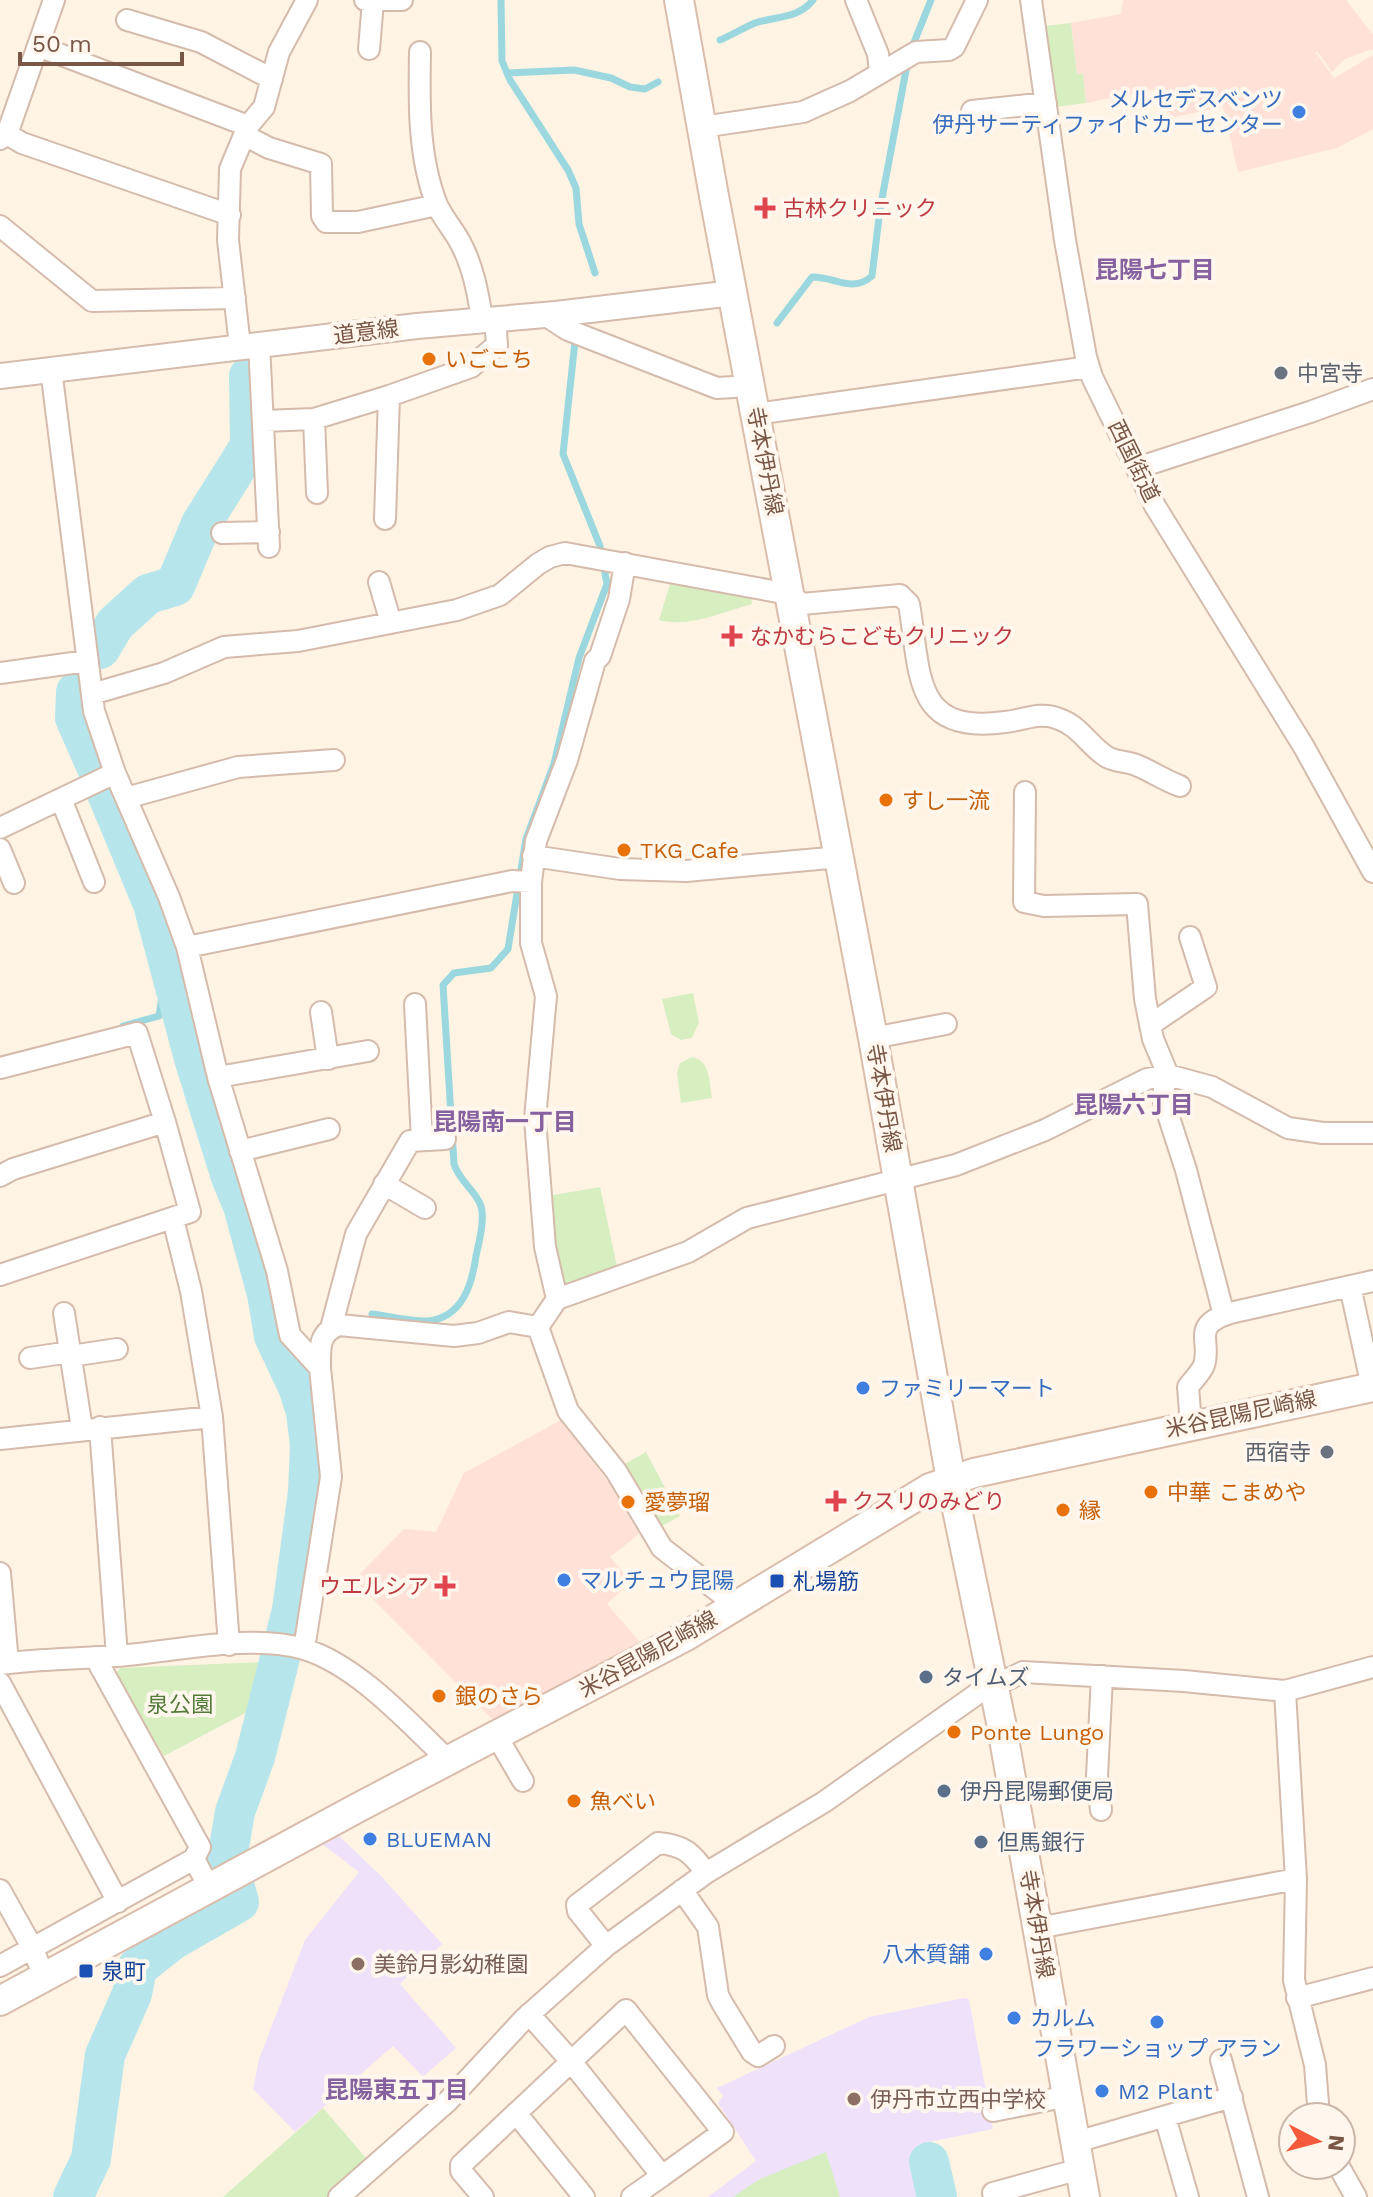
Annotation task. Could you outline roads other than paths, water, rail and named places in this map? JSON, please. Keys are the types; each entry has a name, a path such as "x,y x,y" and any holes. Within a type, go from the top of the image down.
{"main road":[{"name":"寺本伊丹線","path":"684,1 702,127 840,857 951,1480 994,1687 1080,2169"},
{"name":"米谷昆陽尼崎線","path":"0,2001 686,1636 930,1488 974,1473 1373,1387"}],"street":[{"path":"54,0 4,137 230,215"},
{"path":"222,533 269,539 275,488 250,345 235,298 228,240 230,169 246,130 264,107 279,52 307,0"},
{"path":"369,49 369,1 402,0"},
{"path":"856,0 878,54 880,72"},
{"path":"702,127 803,112 850,91 916,52 949,50 954,47 977,0"},
{"name":"西国街道","path":"1031,0 1065,240 1089,367 1155,506 1304,747 1373,872"},
{"path":"127,20 201,42 272,79"},
{"path":"38,46 246,130 269,148 321,164 322,216 326,222 358,222 437,205"},
{"path":"264,421 314,419 389,396 471,367 497,345 461,244 437,205 430,180 422,131 420,52"},
{"path":"972,111 1046,103"},
{"path":"0,226 92,301 235,298"},
{"name":"道意線","path":"0,376 250,345 733,293"},
{"path":"545,315 568,330 753,400 1089,367"},
{"path":"51,369 94,711 115,773 169,897 187,947 218,1077 277,1271 290,1335 320,1368"},
{"path":"1137,468 1373,389"},
{"path":"389,396 392,507"},
{"path":"314,419 317,493"},
{"path":"92,694 164,673 224,647 298,641 457,610 500,595 550,557 565,553 789,594 802,604 900,595 909,604 923,687 932,708 951,720 979,724 1007,722 1035,715 1056,717 1073,724 1108,758 1134,764 1180,786"},
{"path":"557,1299 545,1247 535,1119 546,996 531,943 533,856 567,760 595,661 600,656 619,599 625,563"},
{"path":"379,582 391,623"},
{"path":"0,673 87,661"},
{"path":"126,798 238,767 334,760"},
{"path":"0,828 115,773"},
{"path":"1025,792 1024,902 1044,906 1137,904 1138,982 1153,1039 1168,1075 1164,1085 1164,1102 1186,1170 1224,1315"},
{"path":"61,799 94,882"},
{"path":"0,849 14,883"},
{"path":"533,856 620,869 686,871 840,857"},
{"path":"187,947 512,881 531,882"},
{"path":"1150,1025 1214,985 1190,937"},
{"path":"415,1004 422,1140"},
{"path":"321,1012 328,1059"},
{"path":"873,1038 940,1021"},
{"path":"0,1068 137,1033 190,1212 0,1275"},
{"path":"218,1077 368,1051"},
{"path":"538,1327 557,1299 688,1252 747,1218 956,1165 1045,1130 1147,1079 1168,1075 1212,1087 1288,1128 1323,1133 1373,1133"},
{"path":"0,1176 13,1169 165,1122"},
{"path":"240,1151 329,1129"},
{"path":"291,1647 330,1485 331,1461 320,1342 331,1328 356,1234 410,1141 445,1139"},
{"path":"384,1184 425,1208"},
{"path":"173,1219 191,1291 212,1417 229,1645"},
{"path":"1191,1424 1188,1387 1204,1365 1204,1332 1224,1315 1373,1281"},
{"path":"1350,1286 1373,1387"},
{"path":"64,1313 70,1354 91,1428 117,1656"},
{"path":"331,1328 343,1325 454,1336 478,1333 509,1322 538,1327"},
{"path":"538,1327 568,1411 616,1471 662,1548 736,1605"},
{"path":"30,1358 117,1349"},
{"path":"0,1439 212,1417"},
{"path":"0,1573 3,1670 118,1902"},
{"path":"3,1670 95,1657 229,1645 291,1647 335,1663 360,1681 448,1760"},
{"path":"0,1966 194,1859 200,1847 95,1657"},
{"path":"339,2197 448,2101 529,2014 606,1946 706,1873 824,1802 977,1694 1023,1672 1285,1691 1373,1667"},
{"path":"1095,1800 1102,1676"},
{"path":"1285,1691 1296,1879 1294,1980 1315,2065 1318,2101"},
{"path":"496,1735 523,1781"},
{"path":"606,1946 578,1911 577,1905 658,1843 670,1844 691,1853 706,1873"},
{"path":"194,1859 212,1887"},
{"path":"1038,1928 1296,1879"},
{"path":"0,1890 33,1949 44,1977"},
{"path":"682,1890 708,1927 718,1995 722,2003 752,2052 758,2056 774,2046"},
{"path":"1297,1998 1373,1978"},
{"path":"483,2197 461,2171 461,2165 626,2010 723,2132 632,2197"},
{"path":"529,2014 570,2060 662,2176"},
{"path":"1221,2060 1258,2197"},
{"path":"993,2111 1068,2096"},
{"path":"995,2197 993,2193 1080,2169 1165,2117 1232,2097"},
{"path":"516,2113 584,2197"},
{"path":"1165,2117 1188,2197"}],"waterway":[{"path":"501,0 502,61 510,80 568,170 576,188 579,224 595,273"},
{"path":"720,40 755,23 801,11 813,0"},
{"path":"913,45 931,0"},
{"path":"777,323 812,277 857,284 872,276 880,209 907,65"},
{"path":"507,73 574,70 645,89 658,82"},
{"path":"372,1314 421,1321 440,1318 450,1313 464,1298 474,1267 482,1212 479,1201 454,1164 443,985 454,973 491,968 508,949 526,839 554,764 579,658 607,584 600,546 563,454 575,341"},
{"path":"100,649 115,624 148,594 175,586 201,524 250,446 249,376"},
{"path":"76,692 75,718 97,768"},
{"path":"73,2197 91,2159 105,2055 132,1994 137,1968 171,1941 239,1902 227,1859 235,1812 255,1757 292,1610 308,1492 310,1445 306,1412 274,1336 267,1294 243,1206 195,1062 153,904 104,786"},
{"path":"123,1026 159,1016 165,976 170,965"},
{"path":"929,2162 937,2197"}],"place":[{"name":"メルセデスベンツ 伊丹サーティファイドカーセンター","path":"1299,112"},
{"name":"古林クリニック","path":"765,208"},
{"name":"いごこち","path":"429,359"},
{"name":"中宮寺","path":"1281,373"},
{"name":"なかむらこどもクリニック","path":"732,636"},
{"name":"すし一流","path":"886,800"},
{"name":"TKG Cafe","path":"624,850"},
{"name":"ファミリーマート","path":"863,1388"},
{"name":"西宿寺","path":"1327,1452"},
{"name":"中華 こまめや","path":"1151,1492"},
{"name":"クスリのみどり","path":"836,1501"},
{"name":"愛夢瑠","path":"628,1502"},
{"name":"縁","path":"1063,1510"},
{"name":"マルチュウ昆陽","path":"564,1580"},
{"name":"札場筋","path":"777,1581"},
{"name":"ウエルシア","path":"445,1586"},
{"name":"タイムズ","path":"926,1677"},
{"name":"銀のさら","path":"439,1696"},
{"name":"Ponte Lungo","path":"954,1732"},
{"name":"伊丹昆陽郵便局","path":"944,1791"},
{"name":"魚べい","path":"574,1801"},
{"name":"BLUEMAN","path":"370,1839"},
{"name":"但馬銀行","path":"981,1842"},
{"name":"八木質舗","path":"986,1954"},
{"name":"美鈴月影幼稚園","path":"358,1964"},
{"name":"泉町","path":"86,1971"},
{"name":"カルム","path":"1014,2018"},
{"name":"フラワーショップ アラン","path":"1157,2022"},
{"name":"M2 Plant","path":"1102,2091"},
{"name":"伊丹市立西中学校","path":"854,2099"}],"district":[{"name":"昆陽七丁目","path":"1155,270"},
{"name":"昆陽六丁目","path":"1134,1105"},
{"name":"昆陽南一丁目","path":"505,1122"},
{"name":"昆陽東五丁目","path":"397,2090"}],"park label":[{"name":"泉公園","path":"180,1704"}]}
